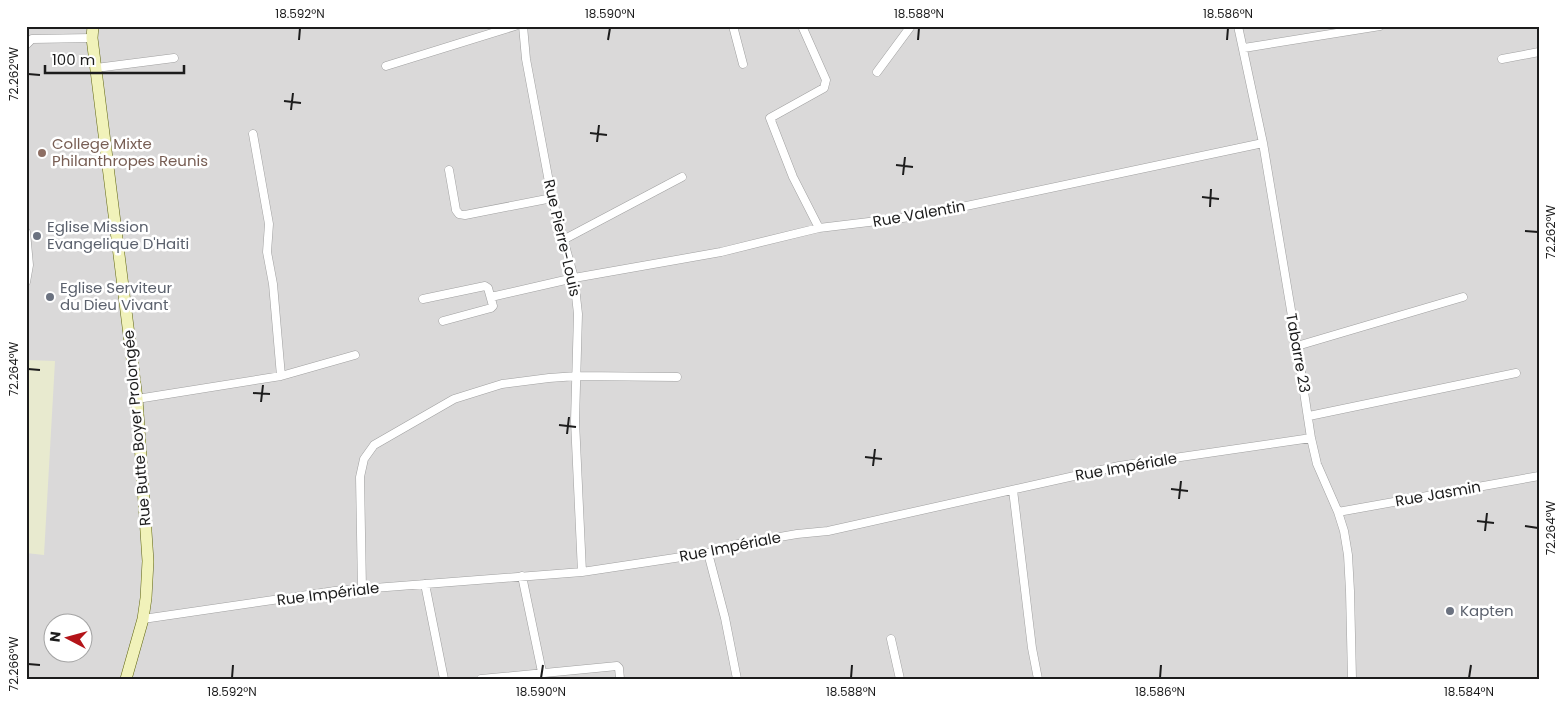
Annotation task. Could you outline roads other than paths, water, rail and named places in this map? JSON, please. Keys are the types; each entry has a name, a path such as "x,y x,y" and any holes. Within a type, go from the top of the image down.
{"street":[{"path":"386,66 515,26"},
{"name":"Rue Pierre-Louis","path":"524,26 526,59 552,198 574,278 578,314 576,421 582,572"},
{"path":"733,26 743,64"},
{"path":"802,26 826,80 826,84 824,88 770,118 793,176 819,228"},
{"path":"877,72 912,26"},
{"name":"Tabarre 23","path":"1238,26 1263,143 1309,416 1311,438 1317,464 1338,512 1344,531 1348,554 1352,679"},
{"path":"1244,48 1380,26"},
{"path":"26,45 32,38 92,32"},
{"name":"Rue Butte Boyer Prolongée","path":"92,32 137,399 148,561 143,619 126,679"},
{"path":"1502,59 1539,52"},
{"path":"96,68 174,58"},
{"path":"253,134 269,224 267,252 273,284 281,376"},
{"name":"Rue Valentin","path":"491,297 574,278 721,252 819,228 919,216 1263,143"},
{"path":"449,170 456,210 459,214 465,216 552,198"},
{"path":"563,240 682,177"},
{"path":"26,232 29,265 26,282"},
{"path":"423,298 485,286 488,288 492,308 443,320"},
{"path":"1297,346 1463,297"},
{"path":"137,399 281,376 355,356"},
{"path":"1309,416 1516,373"},
{"path":"362,589 360,477 364,459 374,445 454,399 502,384 576,376 677,377"},
{"name":"Rue Impériale","path":"143,619 335,591 582,572 708,553 733,546 797,534 828,531 1119,466 1311,438"},
{"name":"Rue Jasmin","path":"1338,512 1539,476"},
{"path":"1013,490 1032,648 1038,679"},
{"path":"708,553 725,618 737,679"},
{"path":"522,576 542,672"},
{"path":"425,584 444,679"},
{"path":"891,638 900,679"},
{"path":"481,679 617,666 620,679"}],"place":[{"name":"College Mixte Philanthropes Reunis","path":"42,153"},
{"name":"Eglise Mission Evangelique D'Haiti","path":"37,236"},
{"name":"Eglise Serviteur du Dieu Vivant","path":"50,297"},
{"name":"Kapten","path":"1450,611"}]}
